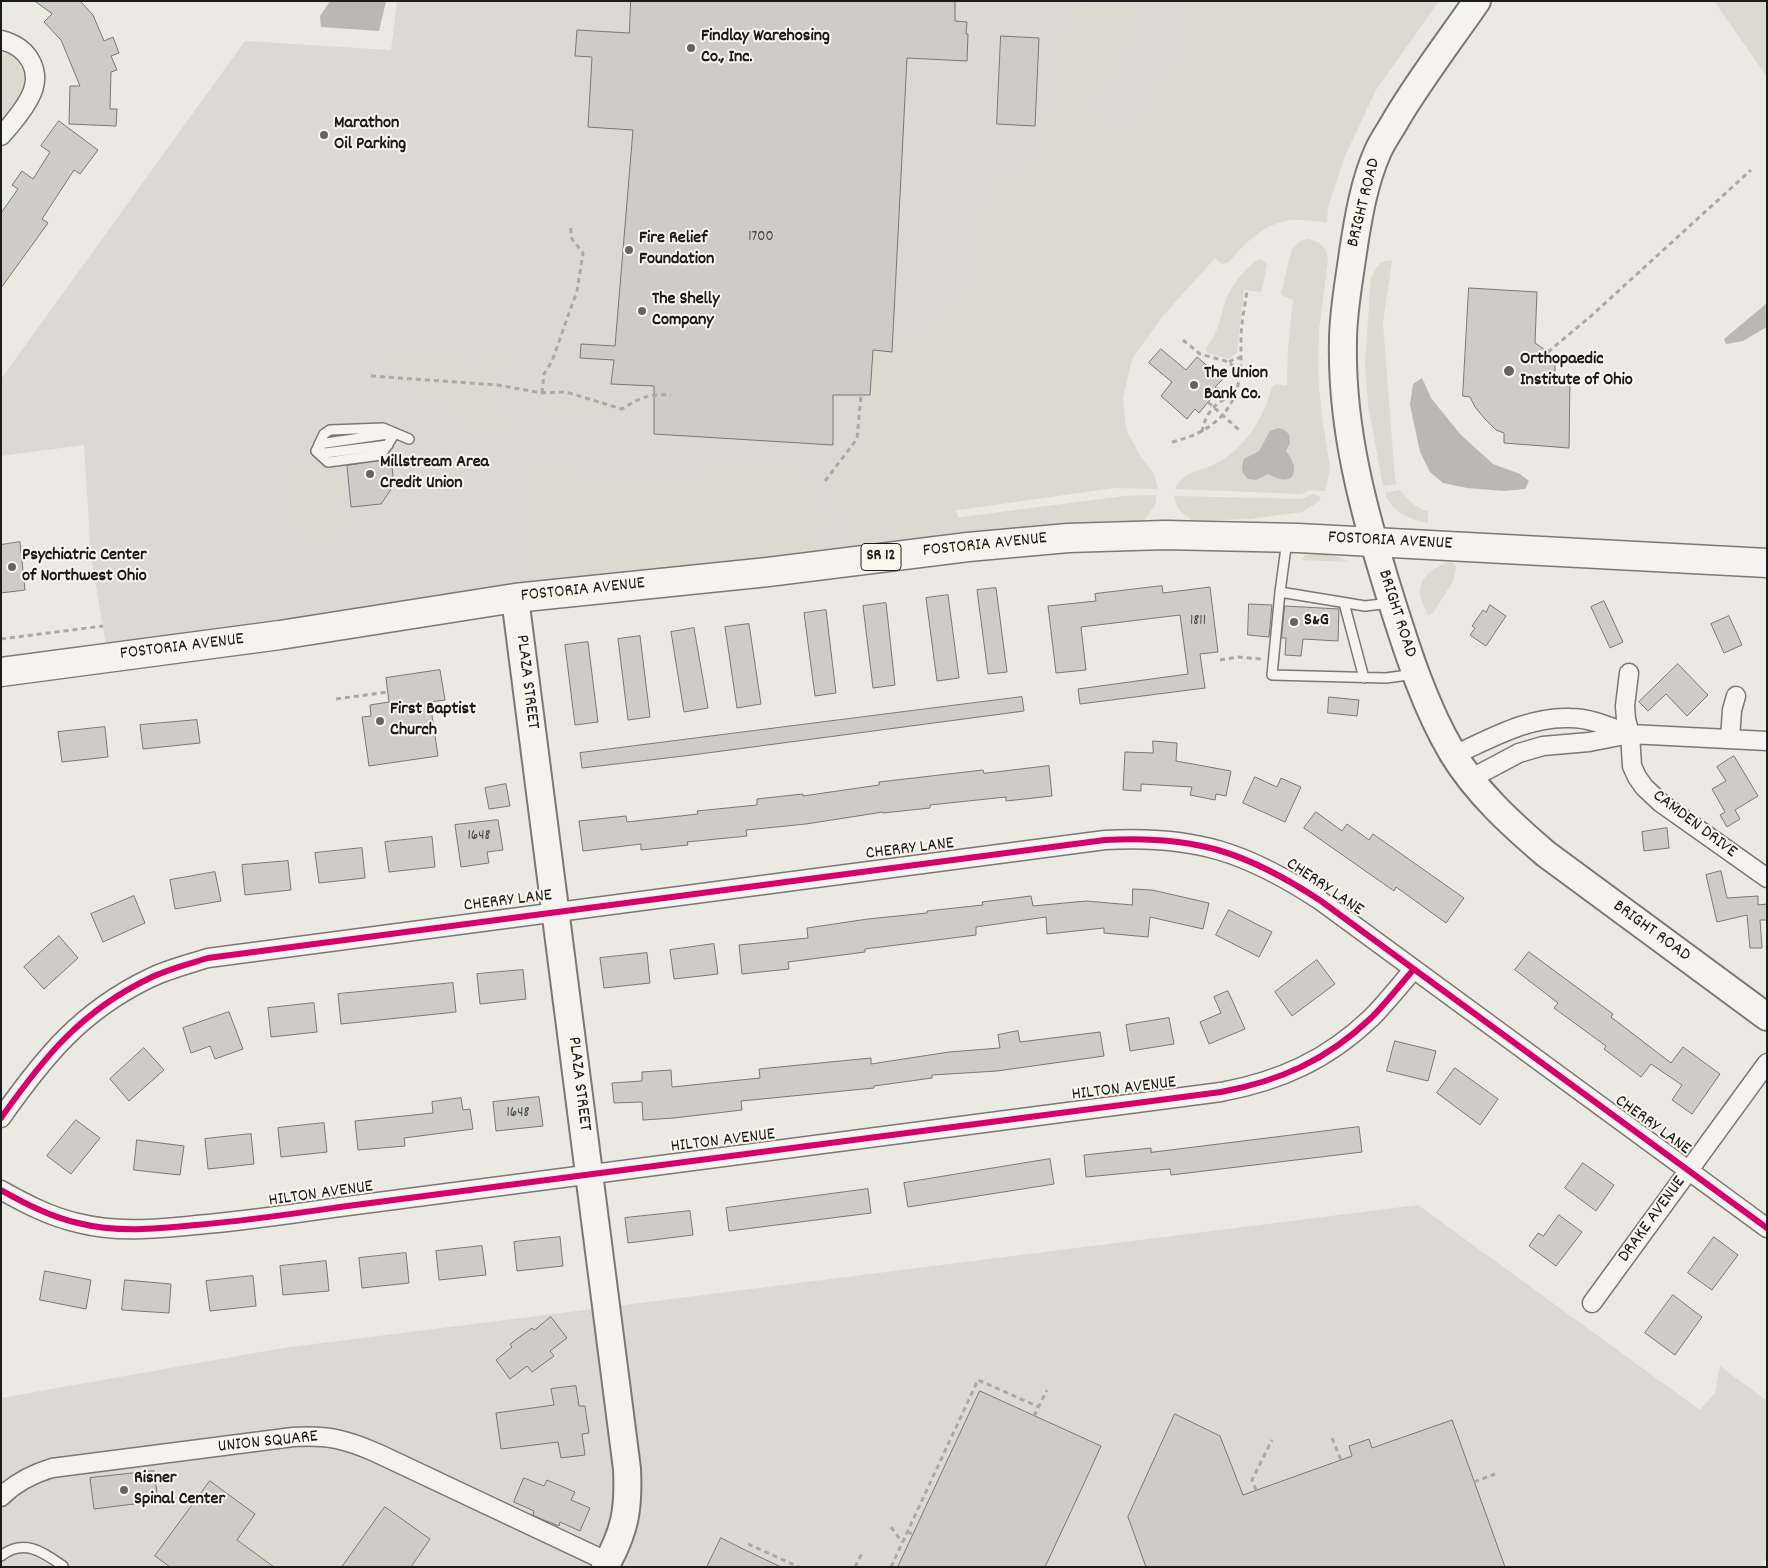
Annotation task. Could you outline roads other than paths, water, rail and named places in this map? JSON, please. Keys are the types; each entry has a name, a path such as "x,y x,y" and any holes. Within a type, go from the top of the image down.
{"main road":[{"name":"BRIGHT ROAD","path":"1477,1 1406,103 1378,150 1368,179 1356,233 1345,305 1343,376 1351,446 1374,541 1415,674 1440,730 1454,755 1483,795 1516,829 1546,854 1767,1017"},
{"name":"FOSTORIA AVENUE","path":"1,672 280,635 515,598 768,572 968,546 1068,538 1165,535 1374,541 1767,563"},
{"name":"PLAZA STREET","path":"515,598 627,1469 626,1517 615,1550 606,1564"}],"street":[{"path":"1,40 20,47 28,55 33,65 35,77 34,88 29,99 1,136"},
{"name":"CAMDEN DRIVE","path":"1629,673 1625,706 1626,720 1630,734 1632,766 1637,777 1644,787 1661,803 1767,878"},
{"path":"1730,739 1732,710 1736,696"},
{"path":"1454,755 1512,729 1547,719 1571,718 1594,722 1630,734"},
{"path":"1470,779 1520,753 1542,746 1589,742 1630,734 1767,741"},
{"name":"CHERRY LANE","path":"1,1118 46,1057 84,1021 109,1001 151,977 174,968 220,955 1105,840 1154,839 1178,841 1225,851 1291,881 1321,901 1767,1228"},
{"name":"HILTON AVENUE","path":"1,1190 32,1207 78,1223 100,1228 148,1230 256,1220 590,1174 1202,1095 1245,1088 1292,1072 1314,1062 1334,1049 1372,1017 1414,969"},
{"name":"DRAKE AVENUE","path":"1592,1303 1767,1064"},
{"name":"UNION SQUARE","path":"1,1497 28,1476 52,1468 293,1437 330,1437 377,1453 606,1564"}],"lane":[{"path":"395,433 388,445 325,453 317,447 324,434 330,430 383,428 395,433 409,439"},
{"path":"1287,538 1272,675 1386,678 1415,674"},
{"path":"1280,592 1365,606 1392,602"},
{"path":"1344,603 1364,678"},
{"path":"1,1556 17,1547 28,1547 42,1552 63,1566"}],"place":[{"name":"Findlay Warehosing Co., Inc.","path":"691,48"},
{"name":"Marathon Oil Parking","path":"324,135"},
{"name":"Fire Relief Foundation","path":"629,250"},
{"name":"The Shelly Company","path":"642,311"},
{"name":"Orthopaedic Institute of Ohio","path":"1509,371"},
{"name":"The Union Bank Co.","path":"1194,385"},
{"name":"Millstream Area Credit Union","path":"370,474"},
{"name":"Psychiatric Center of Northwest Ohio","path":"12,567"},
{"name":"S&G","path":"1294,622"},
{"name":"First Baptist Church","path":"380,721"},
{"name":"Risner Spinal Center","path":"124,1490"}]}
